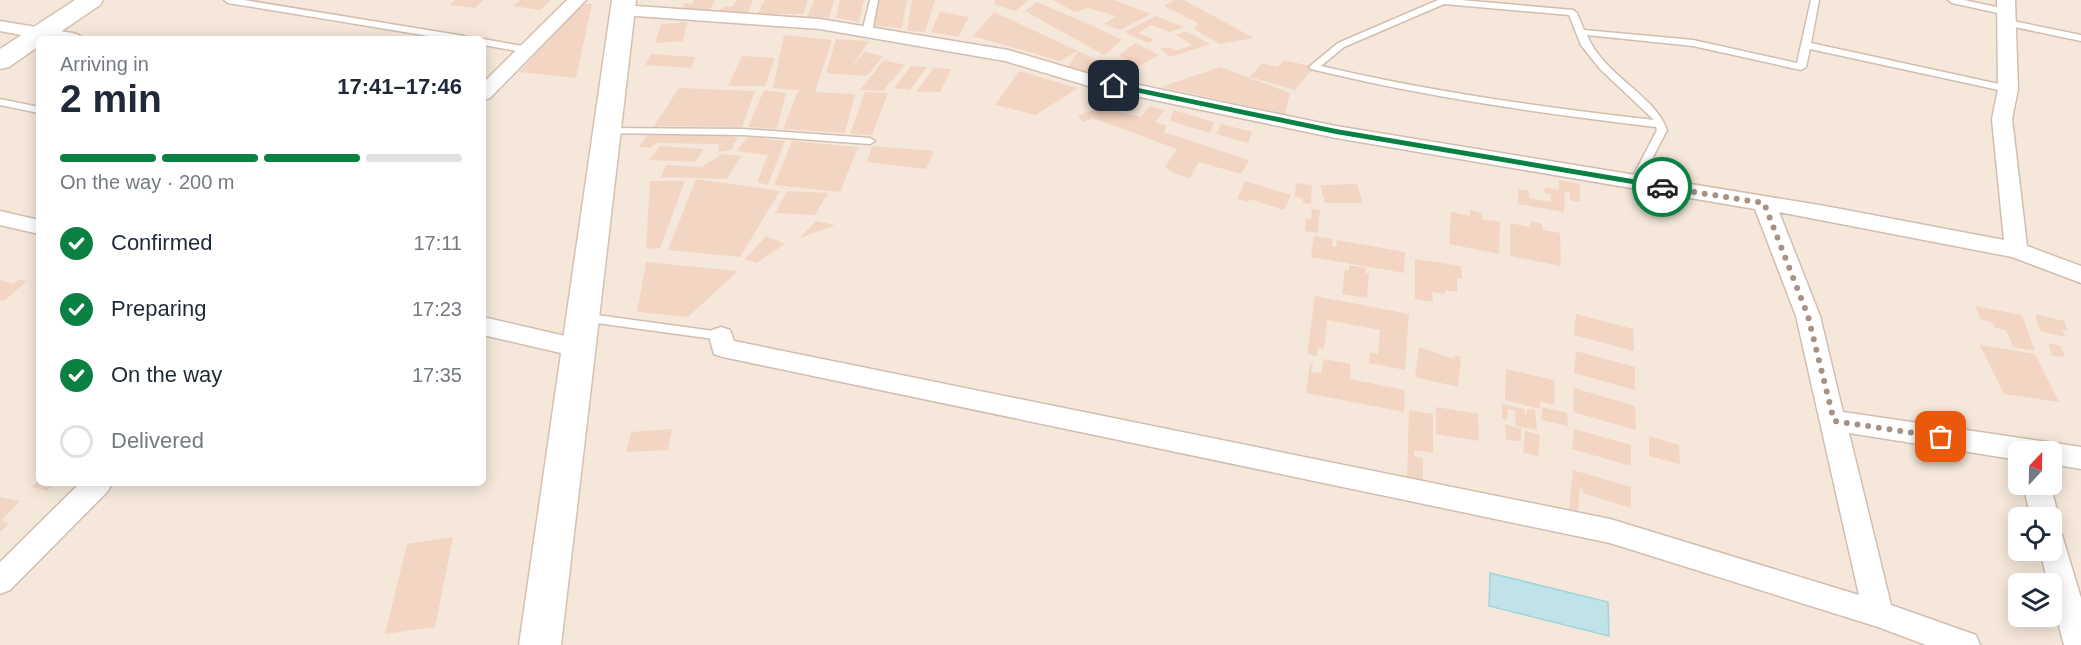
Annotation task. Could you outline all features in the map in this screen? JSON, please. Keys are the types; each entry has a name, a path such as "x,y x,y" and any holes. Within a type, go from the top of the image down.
{"main road":[{"path":"37,36 91,0"},
{"path":"540,645 623,5"},
{"path":"0,61 36,36"}],"street":[{"path":"486,91 576,0"},
{"path":"623,5 820,24 1008,56 1092,81 1336,132 1764,203 2016,250 2081,275"},
{"path":"2007,12 2008,89 2002,119 2016,250"},
{"path":"0,26 56,36"},
{"path":"1764,203 1808,316 1878,614"},
{"path":"0,218 36,226"},
{"path":"486,326 580,332"},
{"path":"708,333 723,348 1610,531 1878,614 1965,645"},
{"path":"1834,421 2008,447"},
{"path":"2062,455 2081,458"},
{"path":"0,581 95,486"},
{"path":"2057,561 2079,645"}],"lane":[{"path":"228,0 446,36"},
{"path":"867,32 874,0"},
{"path":"1581,32 1693,43 1801,67 1815,0"},
{"path":"1952,0 2007,12 2081,38"},
{"path":"1635,182 1662,130 1660,123 1658,118 1603,67 1586,45 1572,14 1444,1 1341,45 1314,68 1389,85 1517,107 1660,123"},
{"path":"486,43 528,50"},
{"path":"1806,45 2008,89"},
{"path":"0,102 36,109"},
{"path":"606,131 743,132 870,141"},
{"path":"580,332 708,333"}],"shaded area":[{"path":"0,0 2081,0 2081,645 0,645"}],"water":[{"path":"1490,573 1608,602 1609,636 1489,606"}],"building":[{"path":"455,0 484,0 475,8 450,5"},
{"path":"520,0 551,0 540,10 513,6"},
{"path":"694,0 715,0 709,12 682,8 685,3 692,4"},
{"path":"737,0 753,0 747,14 719,11 724,7 732,7"},
{"path":"765,0 808,0 803,14 757,14"},
{"path":"814,0 834,0 829,18 807,17"},
{"path":"840,0 864,0 859,22 836,18"},
{"path":"878,0 907,0 902,28 873,26"},
{"path":"912,0 935,0 925,32 907,31"},
{"path":"996,0 1029,0 1015,11 993,4"},
{"path":"1053,0 1114,0 1151,14 1120,30 1104,24 1116,16 1088,8 1074,12"},
{"path":"1175,0 1184,0 1254,38 1220,44 1194,29 1198,23 1164,6"},
{"path":"1037,2 1122,40 1104,55 1025,11"},
{"path":"580,4 592,4 576,78 519,72"},
{"path":"940,12 969,17 958,37 931,32"},
{"path":"994,12 1078,51 1060,61 973,36"},
{"path":"1156,16 1184,27 1170,32 1151,25 1138,33 1155,40 1147,43 1125,32"},
{"path":"687,22 683,41 655,43 661,24"},
{"path":"1186,31 1210,44 1170,57 1160,49 1168,47 1177,50 1193,45 1176,35"},
{"path":"784,35 832,40 815,92 855,94 845,133 783,129 798,91 806,91 773,88"},
{"path":"836,39 869,41 850,69 864,52 883,56 867,76 826,73"},
{"path":"1135,43 1159,55 1139,66 1119,55"},
{"path":"1078,51 1121,71 1118,76 1100,67 1088,76 1068,67"},
{"path":"651,54 695,57 691,68 645,65"},
{"path":"742,56 775,58 765,86 728,86"},
{"path":"884,60 905,65 883,91 860,90"},
{"path":"1284,60 1314,67 1295,90 1250,77 1262,63 1278,67"},
{"path":"911,66 927,67 910,90 894,88"},
{"path":"1220,67 1290,93 1285,114 1161,87"},
{"path":"934,68 951,69 940,92 916,92"},
{"path":"1019,71 1078,88 1036,115 995,105"},
{"path":"679,88 755,91 742,127 654,126"},
{"path":"764,90 786,93 777,129 748,127"},
{"path":"865,92 888,93 872,135 850,134"},
{"path":"1119,100 1114,111 1141,117 1149,106 1165,110 1155,122 1167,126 1164,132 1249,160 1241,174 1199,162 1190,178 1173,173 1165,167 1177,149 1093,118 1083,122 1078,116"},
{"path":"1173,110 1214,122 1210,133 1170,121"},
{"path":"1221,124 1252,132 1248,143 1216,134"},
{"path":"654,126 738,137 731,150 718,152 719,144 656,143 650,148 639,147"},
{"path":"747,137 785,141 768,185 757,182 768,155 737,151"},
{"path":"792,141 858,147 840,192 774,185"},
{"path":"660,146 704,149 695,162 649,160"},
{"path":"872,146 934,151 926,169 867,162"},
{"path":"723,154 741,156 727,179 661,177 666,165 701,167"},
{"path":"696,179 780,191 740,257 668,250"},
{"path":"1559,180 1580,184 1580,202 1570,200 1570,192 1565,191 1564,212 1518,204 1518,189 1529,191 1529,198 1551,202 1551,195 1544,193 1545,187 1559,190"},
{"path":"650,181 685,181 660,248 646,249"},
{"path":"1245,181 1291,195 1284,210 1249,199 1248,202 1237,199"},
{"path":"1296,183 1312,185 1311,204 1303,203 1303,198 1295,197"},
{"path":"1357,184 1363,203 1325,203 1320,185"},
{"path":"787,191 828,193 815,215 775,213"},
{"path":"1312,209 1320,210 1318,233 1305,231 1306,219 1311,219"},
{"path":"1470,210 1482,213 1482,219 1500,222 1499,254 1449,244 1451,212 1470,216"},
{"path":"816,221 835,225 800,238"},
{"path":"1530,221 1542,224 1543,230 1560,233 1561,266 1510,256 1510,223 1530,227"},
{"path":"766,236 785,244 756,263 745,259"},
{"path":"1314,236 1333,239 1332,246 1336,247 1337,240 1405,252 1404,273 1311,257"},
{"path":"1415,259 1461,266 1462,279 1457,278 1457,292 1445,290 1445,294 1432,292 1433,302 1415,299"},
{"path":"646,262 738,271 688,317 637,312"},
{"path":"1349,265 1366,268 1366,273 1369,274 1367,298 1342,294 1345,269 1349,270"},
{"path":"0,280 14,284 18,280 27,281 5,300 0,300"},
{"path":"1315,296 1409,314 1405,370 1369,363 1370,352 1378,354 1380,330 1327,320 1324,349 1318,348 1317,356 1307,354"},
{"path":"1975,306 2022,315 2035,351 2013,347 2006,330 1995,328 1992,322 1981,320"},
{"path":"1576,314 1633,329 1634,351 1574,335"},
{"path":"2035,314 2064,321 2068,331 2063,330 2065,337 2040,331"},
{"path":"2048,343 2061,346 2065,357 2052,356"},
{"path":"1980,345 2035,354 2059,402 2004,394"},
{"path":"1419,347 1454,359 1455,355 1461,357 1458,387 1415,377"},
{"path":"1576,351 1635,367 1635,390 1574,373"},
{"path":"1324,359 1351,364 1350,379 1405,390 1404,412 1306,393 1310,363 1313,363 1311,372 1321,373"},
{"path":"1506,369 1554,380 1555,405 1540,401 1540,409 1505,400"},
{"path":"1574,388 1635,406 1636,430 1573,412"},
{"path":"1502,404 1524,409 1527,414 1527,409 1535,410 1537,430 1516,426 1515,411 1508,409 1507,420 1502,418"},
{"path":"1436,407 1478,414 1479,441 1436,434"},
{"path":"1542,407 1567,413 1568,426 1541,420"},
{"path":"1409,410 1433,414 1433,453 1414,450 1414,456 1423,458 1423,481 1407,478"},
{"path":"1505,424 1521,429 1521,441 1506,440"},
{"path":"672,429 668,450 626,452 631,432"},
{"path":"1574,429 1631,445 1631,466 1572,449"},
{"path":"1525,431 1540,435 1538,456 1523,452"},
{"path":"1649,436 1679,445 1680,464 1649,456"},
{"path":"1573,470 1631,487 1631,508 1582,493 1583,489 1580,488 1578,512 1569,509"},
{"path":"36,482 36,486 52,486 47,491 32,487"},
{"path":"0,497 20,501 2,520 9,524 0,532"},
{"path":"453,537 435,627 385,634 407,544"}],"way so far":[{"path":"1662,187 1764,203 1808,316 1834,421 1941,437"}],"route":[{"path":"1114,86 1336,132 1662,187"}]}
